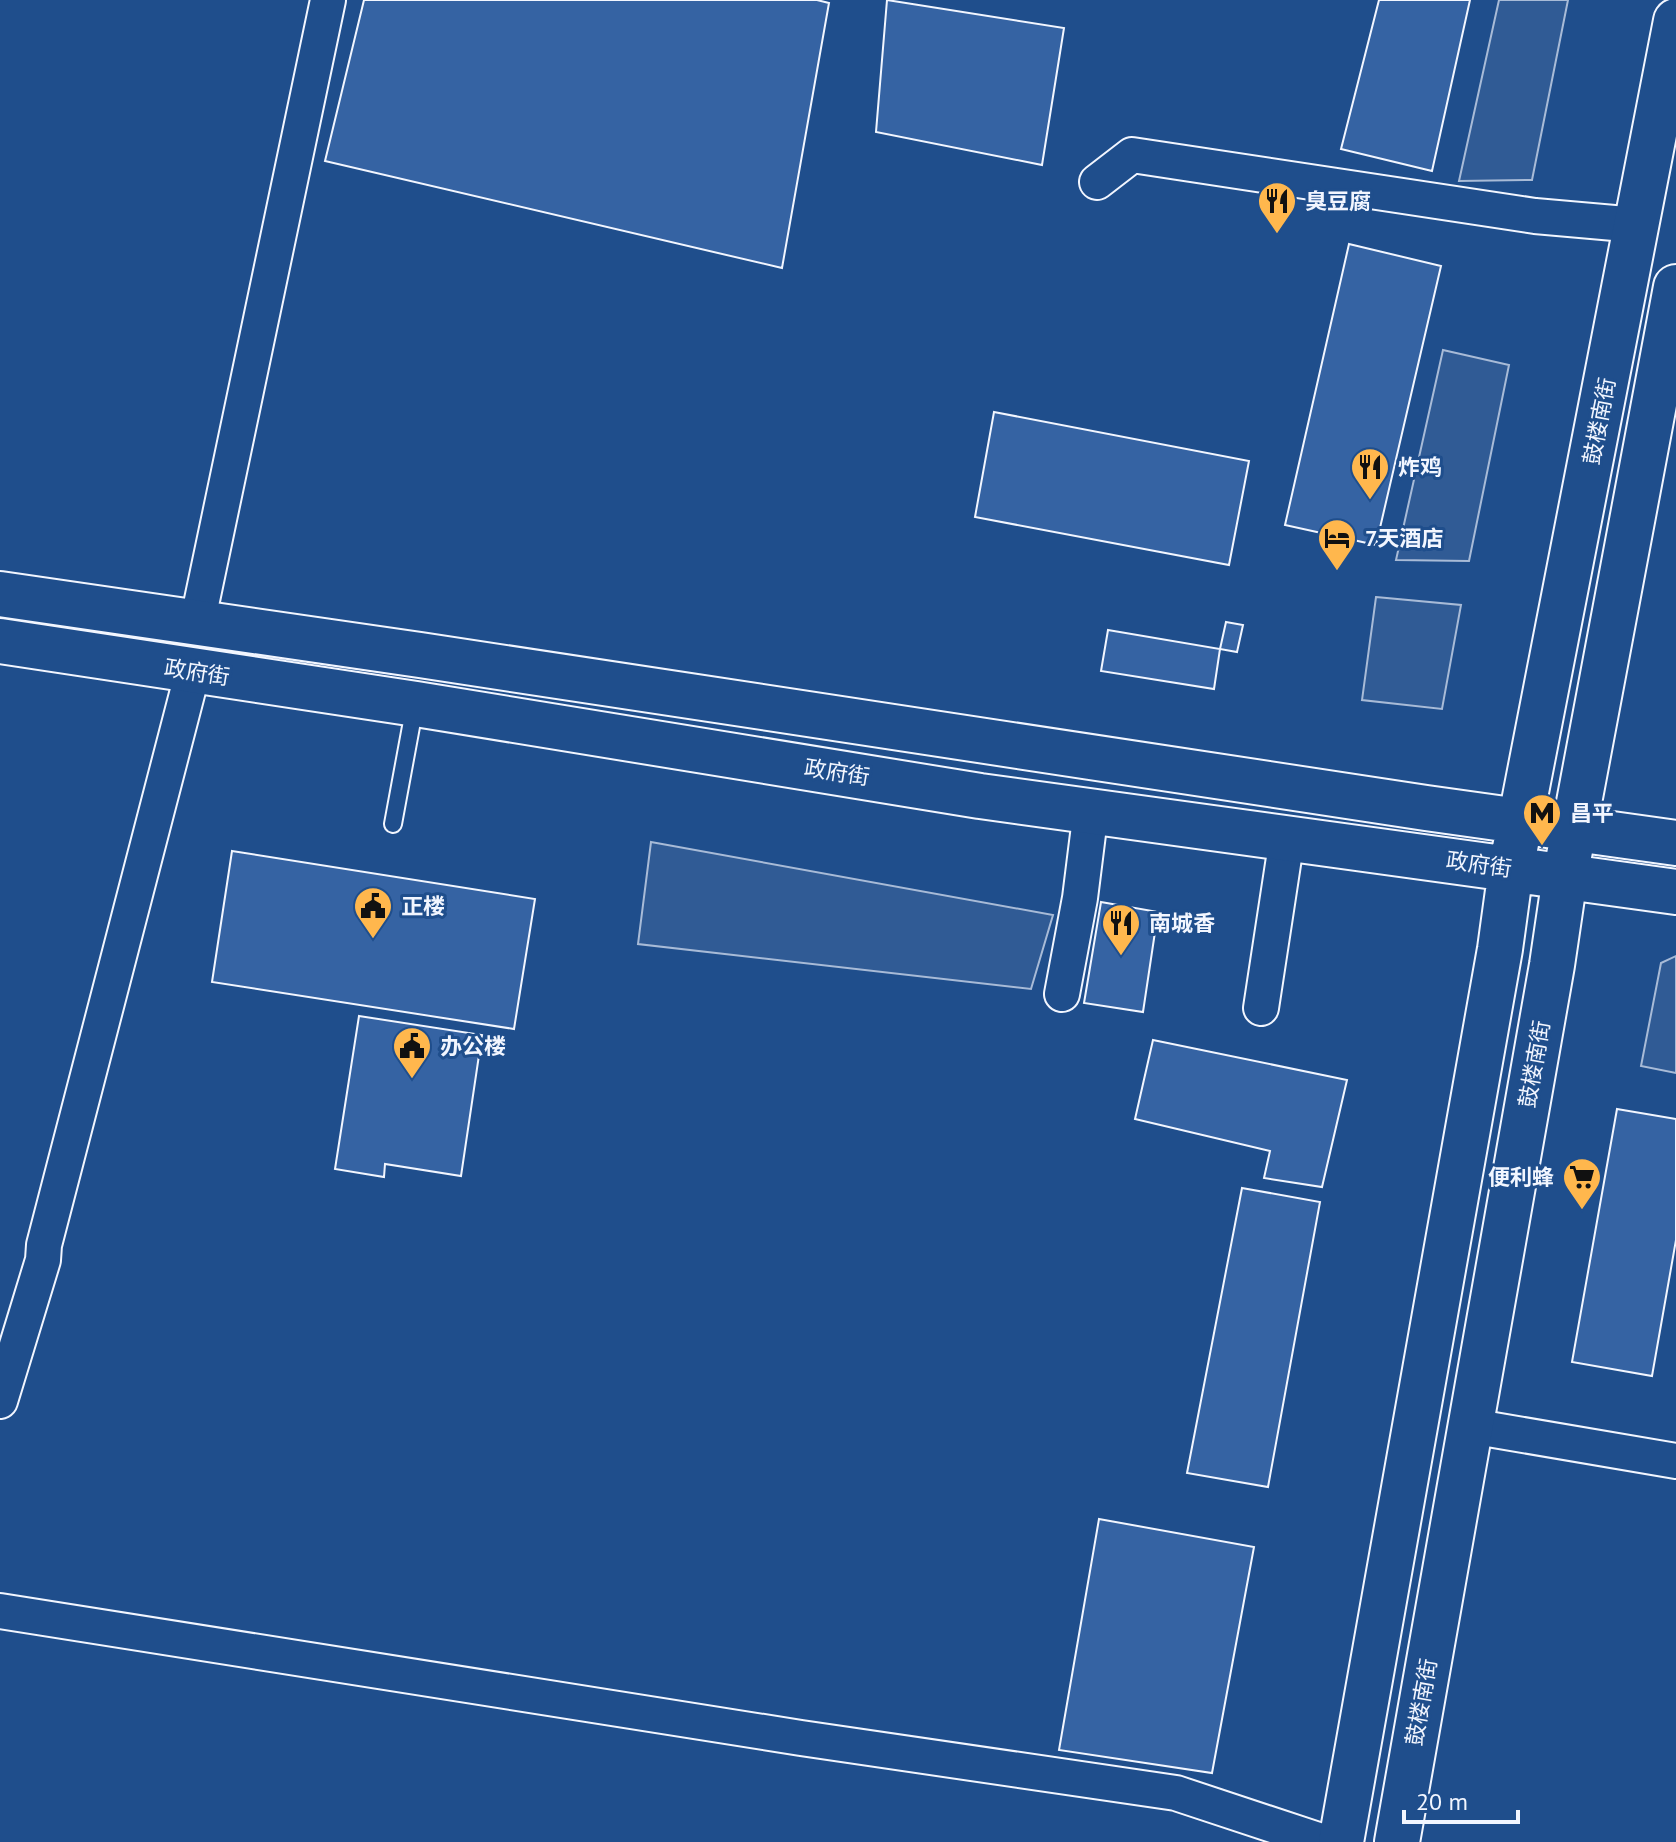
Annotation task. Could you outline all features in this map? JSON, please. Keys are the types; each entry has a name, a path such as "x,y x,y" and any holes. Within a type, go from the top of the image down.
{"main road":[{"name":"鼓楼南街","path":"1511,869 1676,21"},
{"name":"鼓楼南街","path":"1397,1842 1573,829 1676,287"},
{"path":"0,594 1676,843"},
{"name":"政府街","path":"0,641 416,704 980,796 1676,892"},
{"path":"1341,1842 1500,949 1511,869"}],"street":[{"path":"197,624 328,0"},
{"path":"1097,182 1132,155 1535,216 1637,225"},
{"path":"0,1401 43,1260 48,1230 193,671"},
{"path":"1062,994 1080,898 1091,810"},
{"path":"1261,1008 1287,838"},
{"path":"1471,1423 1488,1429 1676,1461"},
{"path":"0,1611 801,1738 1176,1793 1324,1842"}],"lane":[{"path":"393,824 416,704"}],"shaded area":[{"path":"1499,0 1568,0 1532,180 1459,181"},
{"path":"1443,350 1509,365 1469,561 1396,560"},
{"path":"1376,597 1461,605 1442,709 1362,700"},
{"path":"651,842 1053,915 1031,989 638,944"},
{"path":"1676,956 1676,1073 1641,1066 1661,963"}],"building":[{"path":"364,0 817,0 829,3 782,268 325,161"},
{"path":"887,0 1064,28 1042,165 876,132"},
{"path":"1379,0 1470,0 1432,171 1341,149"},
{"path":"1349,244 1441,266 1376,545 1285,525"},
{"path":"994,412 1249,461 1229,565 975,517"},
{"path":"1226,622 1243,625 1237,652 1220,649"},
{"path":"1108,630 1220,649 1214,689 1101,671"},
{"name":"正楼","path":"232,851 535,899 514,1029 212,982"},
{"name":"南城香","path":"1101,902 1158,912 1143,1012 1084,1003"},
{"name":"办公楼","path":"359,1016 482,1035 461,1176 385,1164 384,1177 335,1169"},
{"path":"1153,1040 1347,1080 1322,1187 1264,1178 1270,1151 1135,1119"},
{"path":"1617,1109 1676,1119 1676,1240 1652,1376 1572,1362"},
{"path":"1242,1188 1320,1202 1268,1487 1187,1473"},
{"path":"1099,1519 1254,1547 1212,1773 1059,1750"}],"place":[{"name":"臭豆腐","path":"1277,235"},
{"name":"炸鸡","path":"1370,501"},
{"name":"7天酒店","path":"1337,572"},
{"name":"昌平","path":"1542,847"},
{"name":"正楼","path":"373,940"},
{"name":"南城香","path":"1121,957"},
{"name":"办公楼","path":"412,1080"},
{"name":"便利蜂","path":"1582,1211"}]}
